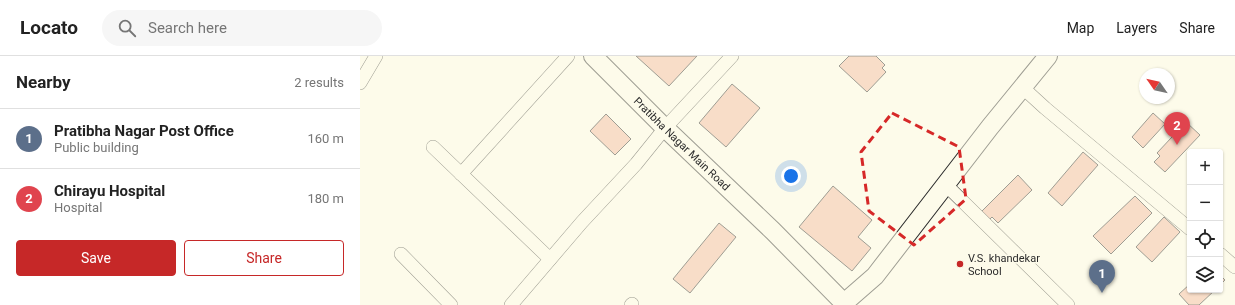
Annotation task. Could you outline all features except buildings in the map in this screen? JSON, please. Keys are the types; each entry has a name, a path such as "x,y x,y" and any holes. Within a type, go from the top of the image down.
{"street":[{"path":"360,84 376,56"},
{"path":"461,174 568,56"},
{"name":"Pratibha Nagar Main Road","path":"593,56 665,128 773,231 844,304"},
{"path":"511,305 582,222 636,164 665,128 732,56"},
{"path":"844,304 875,276 945,184 1048,56"},
{"path":"1022,87 1187,226"},
{"path":"433,147 550,259"},
{"path":"945,184 1068,305"},
{"path":"401,254 452,305"},
{"path":"1223,257 1235,267"}],"highlighted area":[{"path":"892,113 959,147 966,199 914,245 869,211 861,152"}],"place":[{"name":"Chirayu Hospital","path":"1177,145"},
{"name":"V.S. khandekar School","path":"960,264"},
{"name":"Pratibha Nagar Post Office","path":"1102,293"}]}
